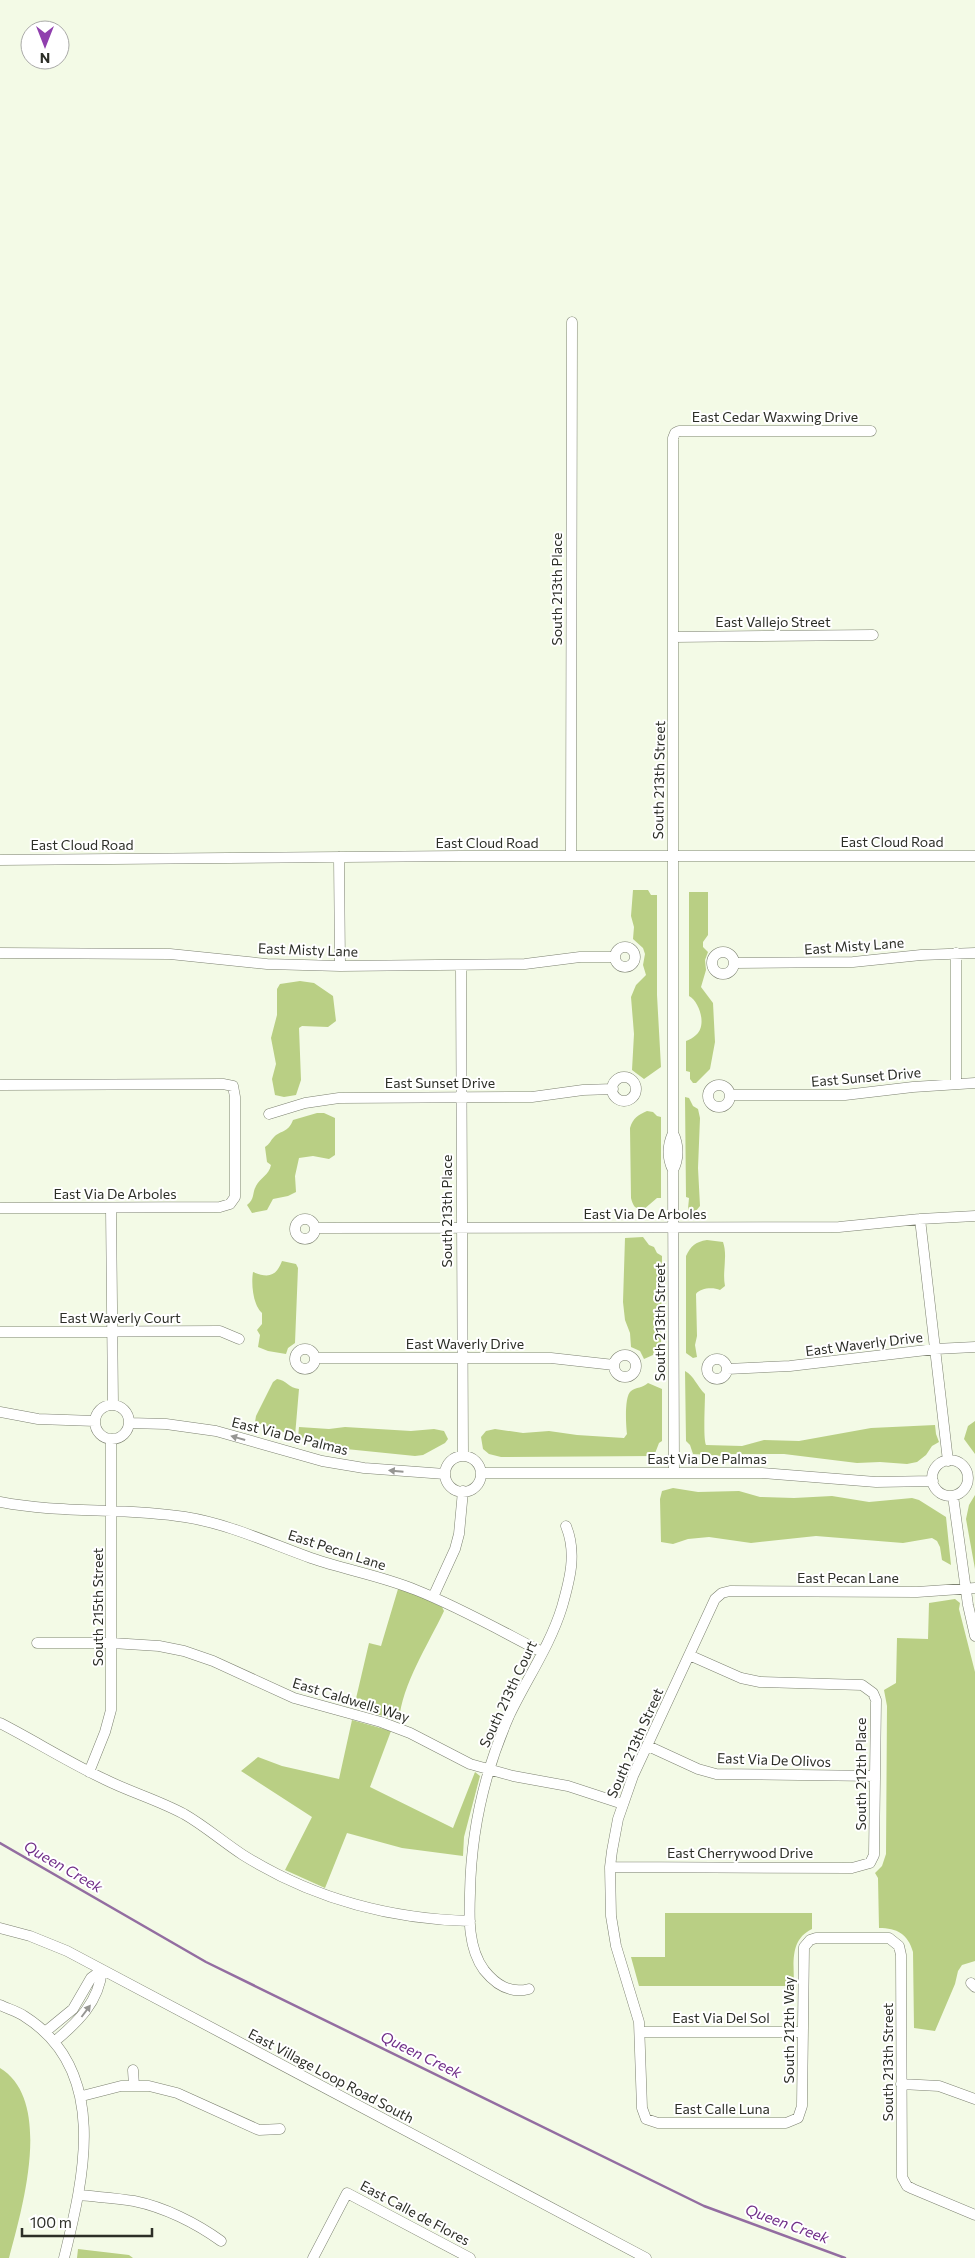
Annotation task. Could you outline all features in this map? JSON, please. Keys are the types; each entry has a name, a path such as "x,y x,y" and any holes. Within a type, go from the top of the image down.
{"street":[{"name":"South 213th Place","path":"571,856 572,322"},
{"name":"East Cedar Waxwing Drive","path":"679,431 870,432"},
{"name":"South 213th Street","path":"674,1473 673,1170 669,1162 668,1143 673,1133 673,438 675,433 679,431"},
{"name":"East Vallejo Street","path":"674,636 873,635"},
{"name":"East Cloud Road","path":"0,860 571,856 975,856"},
{"path":"339,857 340,966"},
{"name":"East Misty Lane","path":"0,953 170,954 267,964 340,966 525,964 580,957 615,957"},
{"path":"956,953 956,1083"},
{"name":"East Misty Lane","path":"734,963 852,962 975,953"},
{"name":"South 213th Place","path":"461,966 463,1456"},
{"name":"East Sunset Drive","path":"730,1095 845,1095 956,1083 975,1083"},
{"name":"East Via De Arboles","path":"0,1085 223,1084 233,1086 236,1096 235,1197 230,1204 220,1207 0,1208"},
{"name":"East Sunset Drive","path":"269,1114 305,1103 339,1098 532,1097 583,1090 612,1089"},
{"path":"111,1208 113,1405"},
{"name":"East Via De Arboles","path":"315,1228 839,1227 920,1218 975,1216"},
{"path":"920,1218 948,1461"},
{"name":"East Waverly Court","path":"0,1332 220,1331 239,1339"},
{"name":"East Waverly Drive","path":"727,1368 790,1366 935,1349 975,1347"},
{"name":"East Waverly Drive","path":"315,1358 551,1358 614,1366"},
{"path":"113,1405 118,1406 127,1413 129,1423 126,1433 117,1439 101,1436 95,1427 98,1411 113,1405"},
{"path":"0,1412 38,1419 95,1421"},
{"name":"East Via De Palmas","path":"129,1423 166,1424 216,1431 322,1461 364,1468 445,1474"},
{"name":"South 215th Street","path":"89,1772 105,1732 111,1710 112,1439"},
{"path":"463,1456 475,1461 480,1473 480,1479 474,1488 463,1491 457,1490 448,1484 445,1474 446,1468 452,1459 463,1456"},
{"path":"948,1461 961,1464 972,1475 962,1492 953,1496 942,1494 932,1481 934,1470 942,1462 948,1461"},
{"name":"East Via De Palmas","path":"480,1473 762,1472 876,1482 932,1481"},
{"path":"432,1597 455,1550 460,1534 463,1491"},
{"path":"953,1496 970,1589 975,1636"},
{"name":"East Pecan Lane","path":"0,1502 29,1507 165,1514 221,1525 251,1534 328,1564 362,1572 432,1597 542,1652"},
{"name":"South 213th Court","path":"529,1989 518,1992 506,1989 488,1975 474,1951 470,1921 470,1868 474,1832 488,1770 510,1716 562,1609 572,1568 573,1550 566,1526"},
{"name":"East Pecan Lane","path":"722,1593 730,1591 926,1592 970,1589"},
{"name":"South 213th Street","path":"646,2118 642,2108 640,2032 636,2009 614,1933 610,1897 610,1867 614,1836 623,1804 648,1746 715,1599 722,1593"},
{"name":"East Caldwells Way","path":"37,1643 112,1643 159,1646 184,1651 213,1661 294,1698 381,1722 410,1733 470,1764 488,1770 568,1786 623,1804"},
{"name":"South 212th Place","path":"689,1655 741,1678 760,1682 853,1684 867,1687 873,1693 876,1700 875,1848 870,1863"},
{"path":"0,1723 89,1772 161,1803 186,1816 264,1867 323,1894 370,1910 394,1915 470,1921"},
{"name":"East Via De Olivos","path":"648,1746 698,1769 716,1774 874,1776"},
{"name":"East Cherrywood Drive","path":"610,1867 852,1868 870,1863"},
{"name":"East Village Loop Road South","path":"0,1928 30,1936 67,1951 646,2258"},
{"name":"South 213th Street","path":"807,1943 816,1938 850,1937 884,1937 896,1942 901,1955 902,2172 904,2182 913,2189 975,2214"},
{"name":"South 212th Way","path":"798,2118 802,2106 803,1953 807,1943"},
{"path":"45,2032 73,2010 91,1978 102,1970"},
{"path":"54,2042 75,2024 90,2006 101,1983 102,1970"},
{"path":"0,2005 24,2015 45,2032 70,2065 82,2096 84,2120 80,2195 64,2258"},
{"name":"East Via Del Sol","path":"640,2032 802,2032"},
{"path":"133,2070 134,2086"},
{"path":"901,2084 939,2086 975,2099"},
{"path":"82,2096 121,2086 149,2086 177,2093 259,2130 280,2129"},
{"name":"East Calle Luna","path":"646,2118 658,2123 786,2123 798,2118"},
{"name":"East Calle de Flores","path":"313,2258 347,2193 470,2258"},
{"path":"80,2195 134,2201 203,2228 221,2242"}],"green space":[{"path":"633,890 648,890 651,895 657,895 657,995 661,1067 644,1079 632,1070 634,1034 631,997 636,985 646,975 643,965 645,954 643,948 633,939 634,927 631,916"},
{"path":"689,892 708,892 708,935 703,942 703,947 708,952 705,960 706,970 701,987 713,1003 715,1042 710,1069 696,1083 693,1083 690,1079 690,1072 686,1071 686,1041 694,1037 699,1031 702,1020 696,1003 689,996"},
{"path":"300,981 314,983 333,996 336,1021 328,1027 302,1026 299,1028 301,1080 296,1095 284,1097 275,1095 272,1079 276,1064 271,1038 277,1015 277,989 280,984"},
{"path":"685,1097 689,1098 693,1106 698,1109 700,1118 698,1168 700,1206 695,1212 690,1212 688,1209 689,1198 686,1197"},
{"path":"647,1111 661,1117 661,1198 657,1198 643,1210 635,1207 631,1198 630,1128 636,1117"},
{"path":"317,1113 324,1113 335,1118 335,1155 329,1159 313,1156 299,1158 295,1176 296,1192 273,1199 267,1210 252,1213 247,1205 250,1203 256,1186 271,1165 267,1162 265,1147 273,1138 289,1127 293,1120"},
{"path":"643,1237 662,1256 661,1346 655,1348 653,1355 644,1359 640,1351 631,1347 623,1302 625,1238"},
{"path":"707,1240 723,1242 725,1286 720,1290 704,1289 696,1294 697,1336 695,1345 697,1357 693,1358 686,1353 686,1256 694,1245"},
{"path":"282,1261 296,1264 298,1268 295,1343 288,1348 286,1354 258,1347 260,1335 257,1330 262,1324 262,1313 253,1294 252,1282 253,1272 271,1275 277,1270"},
{"path":"685,1371 705,1394 704,1429 706,1445 742,1446 764,1440 799,1441 871,1428 935,1425 939,1442 932,1446 926,1455 917,1462 907,1464 857,1463 784,1454 730,1454 723,1456 693,1454 690,1445 686,1441"},
{"path":"277,1379 299,1389 295,1436 255,1422 256,1416 273,1382"},
{"path":"648,1383 662,1389 662,1441 659,1443 654,1456 501,1457 489,1454 483,1449 481,1437 486,1431 495,1429 523,1433 549,1431 624,1438 627,1434 626,1411 629,1394 631,1391"},
{"path":"975,1421 975,1454 964,1439 968,1426"},
{"path":"299,1427 329,1429 345,1427 411,1431 434,1429 444,1431 448,1439 445,1443 423,1455 415,1456 346,1449 298,1437"},
{"path":"673,1488 698,1492 739,1491 760,1497 832,1496 869,1502 912,1498 919,1500 946,1517 951,1565 942,1560 940,1547 937,1541 932,1538 903,1543 816,1536 751,1543 709,1537 688,1539 673,1544 661,1542 660,1499 662,1491"},
{"path":"975,1495 975,1569 966,1519 969,1505"},
{"path":"398,1589 415,1594 442,1607 444,1611 410,1679 401,1707 399,1721 354,1707 369,1643 381,1646"},
{"path":"955,1599 960,1603 959,1609 975,1672 975,1961 962,1965 958,1971 955,1984 935,2031 914,2028 913,1952 905,1936 901,1933 891,1929 879,1928 878,1878 875,1873 882,1866 886,1854 887,1706 884,1690 896,1683 897,1638 928,1639 929,1603"},
{"path":"352,1720 391,1731 370,1787 453,1828 475,1772 480,1776 464,1837 463,1856 402,1848 347,1833 325,1888 285,1870 312,1817 241,1771 258,1757 282,1766 339,1779"},
{"path":"665,1913 812,1913 812,1929 799,1939 794,1953 794,1986 639,1986 631,1957 665,1957"},
{"path":"0,2068 16,2084 26,2105 30,2130 30,2157 26,2185 9,2258 0,2258"},
{"path":"78,2249 129,2255 133,2258 77,2258"}],"waterway":[{"name":"Queen Creek","path":"0,1843 206,1962 704,2206 845,2258"}]}
